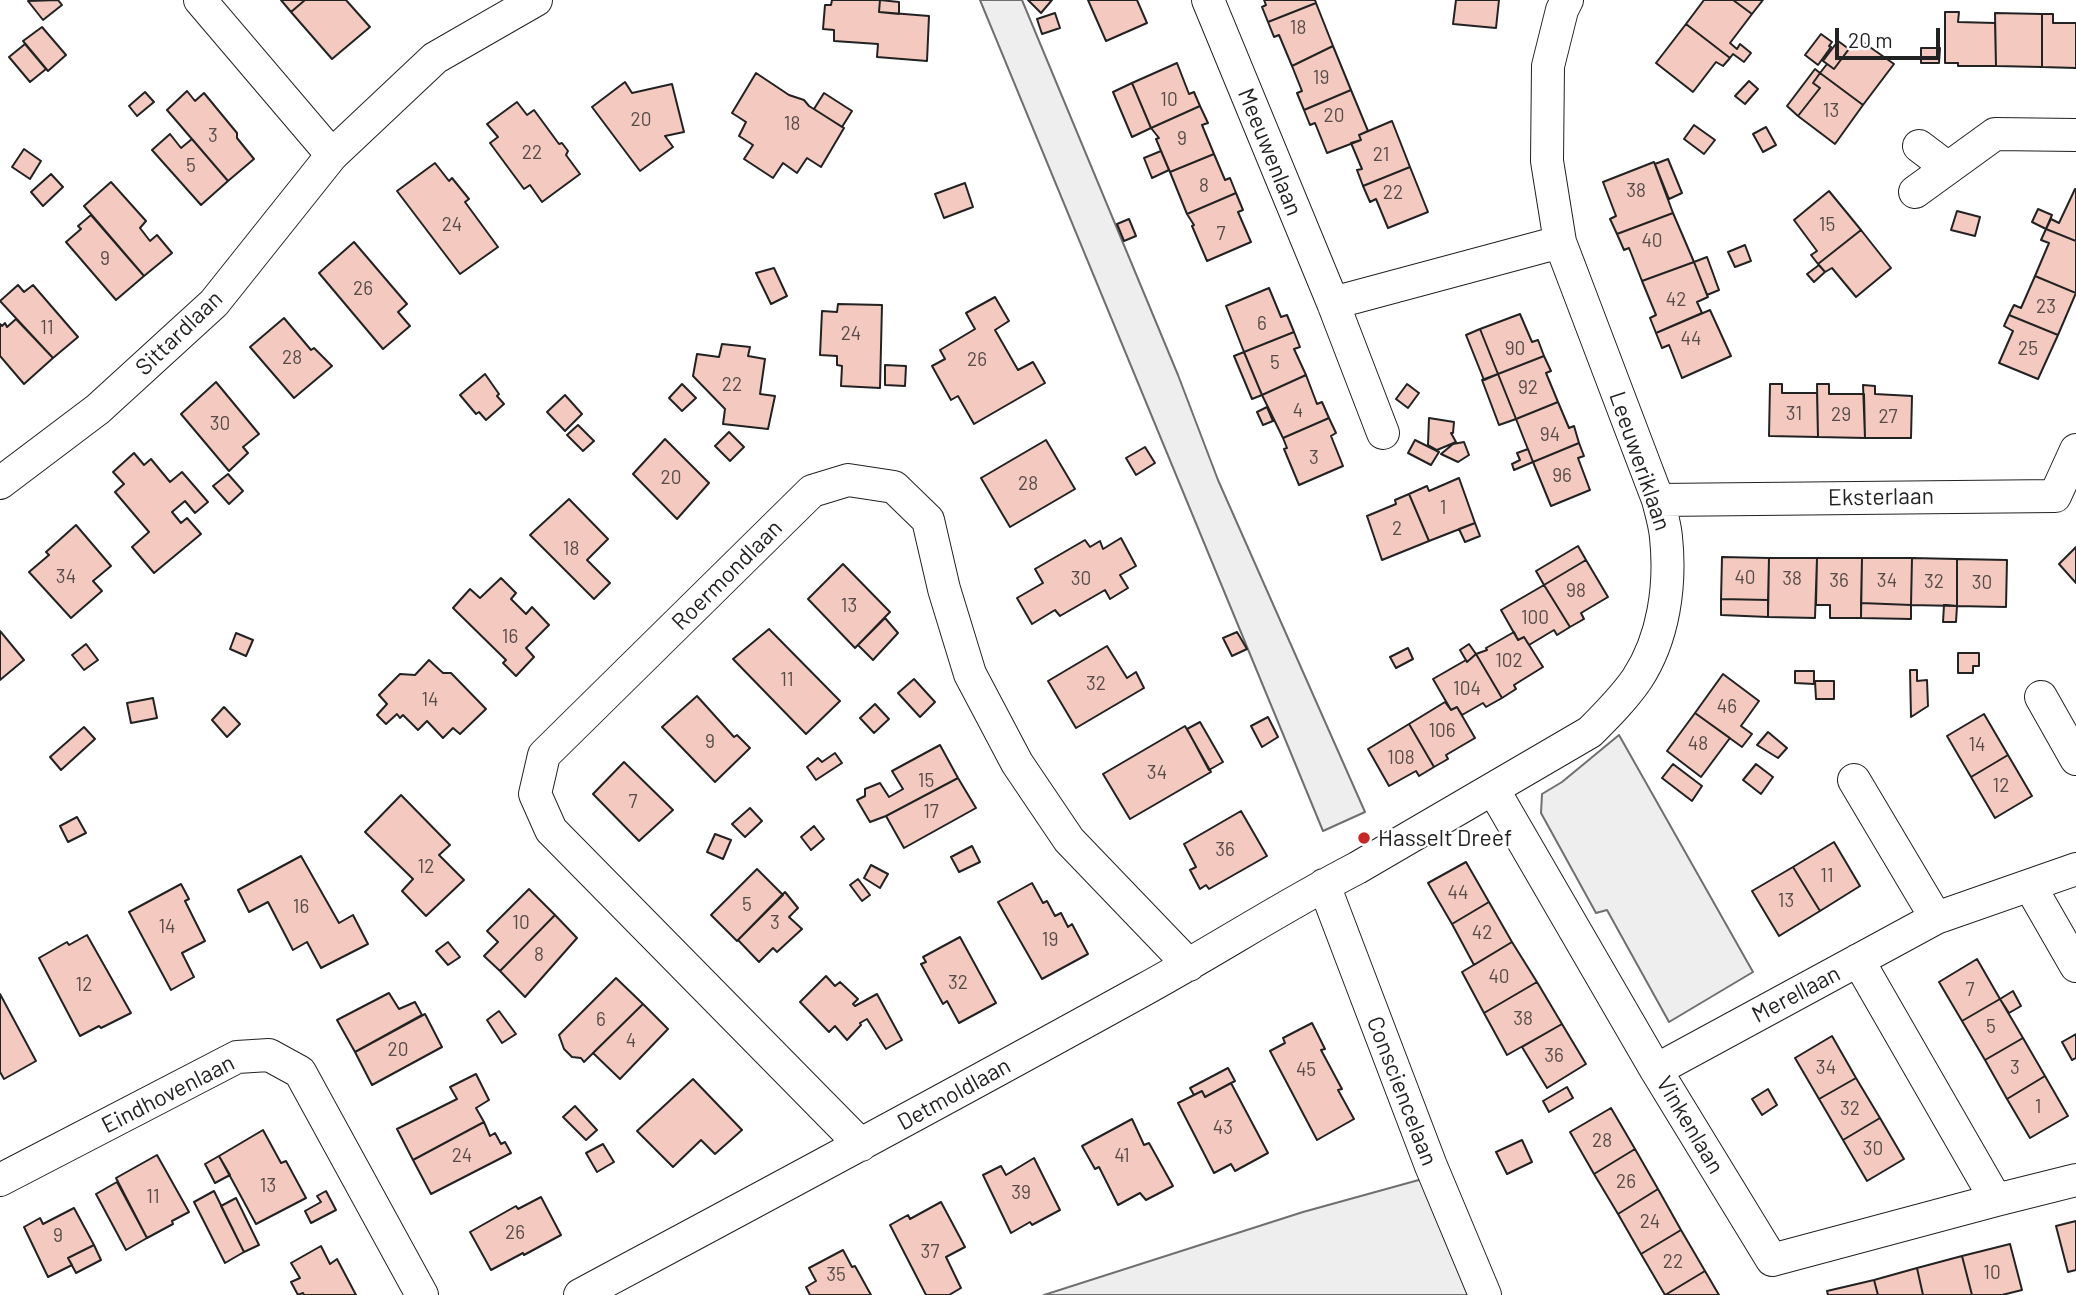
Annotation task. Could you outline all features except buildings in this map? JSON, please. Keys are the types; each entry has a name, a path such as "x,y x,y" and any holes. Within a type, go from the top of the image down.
{"street":[{"path":"200,0 332,155"},
{"name":"Sittardlaan","path":"0,483 98,409 214,303 332,155 435,58 536,0"},
{"name":"Meeuwenlaan","path":"1208,0 1333,303 1383,433"},
{"name":"Leeuweriklaan","path":"1324,885 1590,732 1638,677 1654,643 1664,609 1666,535 1658,500 1560,242 1547,161 1548,66 1567,0"},
{"path":"1915,192 1995,134 2076,135"},
{"path":"1919,146 1948,168"},
{"path":"1333,303 1560,242"},
{"name":"Eksterlaan","path":"1658,500 2055,496 2076,450"},
{"name":"Roermondlaan","path":"861,1145 551,830 535,794 544,755 813,491 848,480 894,487 928,520 944,589 970,674 1017,763 1069,840 1189,965"},
{"path":"2041,697 2076,759"},
{"path":"1854,780 1936,918"},
{"name":"Vinkenlaan","path":"1493,789 1656,1070 1772,1260 2076,1180"},
{"name":"Merellaan","path":"1656,1070 1936,918 2076,869"},
{"name":"Detmoldlaan","path":"580,1295 1189,965 1324,885"},
{"name":"Consciencelaan","path":"1324,885 1431,1166 1485,1295"},
{"path":"2030,886 2076,966"},
{"path":"1858,960 1996,1200"},
{"name":"Eindhovenlaan","path":"0,1180 237,1057 269,1055 300,1072 422,1295"}],"shaded area":[{"path":"980,0 1022,0 1178,375 1218,480 1365,812 1323,831"},
{"path":"1619,735 1753,972 1669,1022 1607,910 1596,913 1541,813 1542,794 1562,782"},
{"path":"1426,1178 1473,1295 1044,1295 1303,1212"}],"place":[{"name":"Hasselt Dreef","path":"1364,838"}]}
